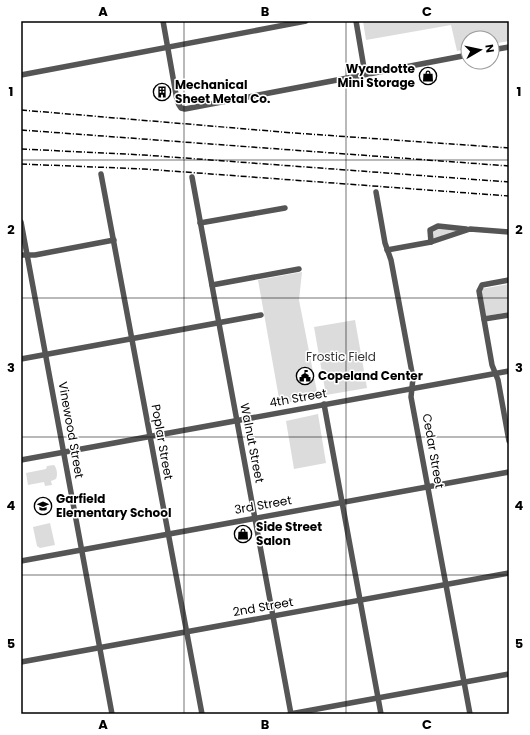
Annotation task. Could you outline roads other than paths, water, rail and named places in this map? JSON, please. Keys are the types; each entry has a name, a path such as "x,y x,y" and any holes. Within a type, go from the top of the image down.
{"street":[{"path":"163,21 177,100 181,108 185,109 460,56"},
{"path":"21,75 306,21"},
{"path":"356,21 365,74"},
{"name":"Poplar Street","path":"101,174 202,714"},
{"name":"Walnut Street","path":"192,177 291,714"},
{"name":"Cedar Street","path":"376,192 387,250 391,260 413,378 411,397 470,714"},
{"path":"200,223 285,208"},
{"name":"Vinewood Street","path":"21,222 24,255 64,452 112,714"},
{"path":"431,242 430,230 434,227 509,232"},
{"path":"387,250 431,242 470,229"},
{"path":"24,255 35,255 114,240"},
{"path":"212,285 299,269"},
{"path":"509,280 484,284 479,288 492,365 498,380 509,441"},
{"path":"21,359 261,314"},
{"path":"484,320 509,315"},
{"name":"4th Street","path":"21,460 509,370"},
{"path":"324,404 381,714"},
{"name":"3rd Street","path":"21,561 509,472"},
{"name":"2nd Street","path":"21,662 509,573"},
{"path":"291,714 509,674"}],"railway":[{"path":"21,110 294,133 509,148"},
{"path":"21,130 509,166"},
{"path":"21,149 144,155 509,182"},
{"path":"21,164 144,169 509,196"}],"place":[{"name":"Wyandotte Mini Storage","path":"428,76"},
{"name":"Mechanical Sheet Metal Co.","path":"162,92"},
{"name":"Copeland Center","path":"305,376"},
{"name":"Garfield Elementary School","path":"43,506"},
{"name":"Side Street Salon","path":"243,534"}],"park label":[{"name":"Frostic Field","path":"341,357"}]}
